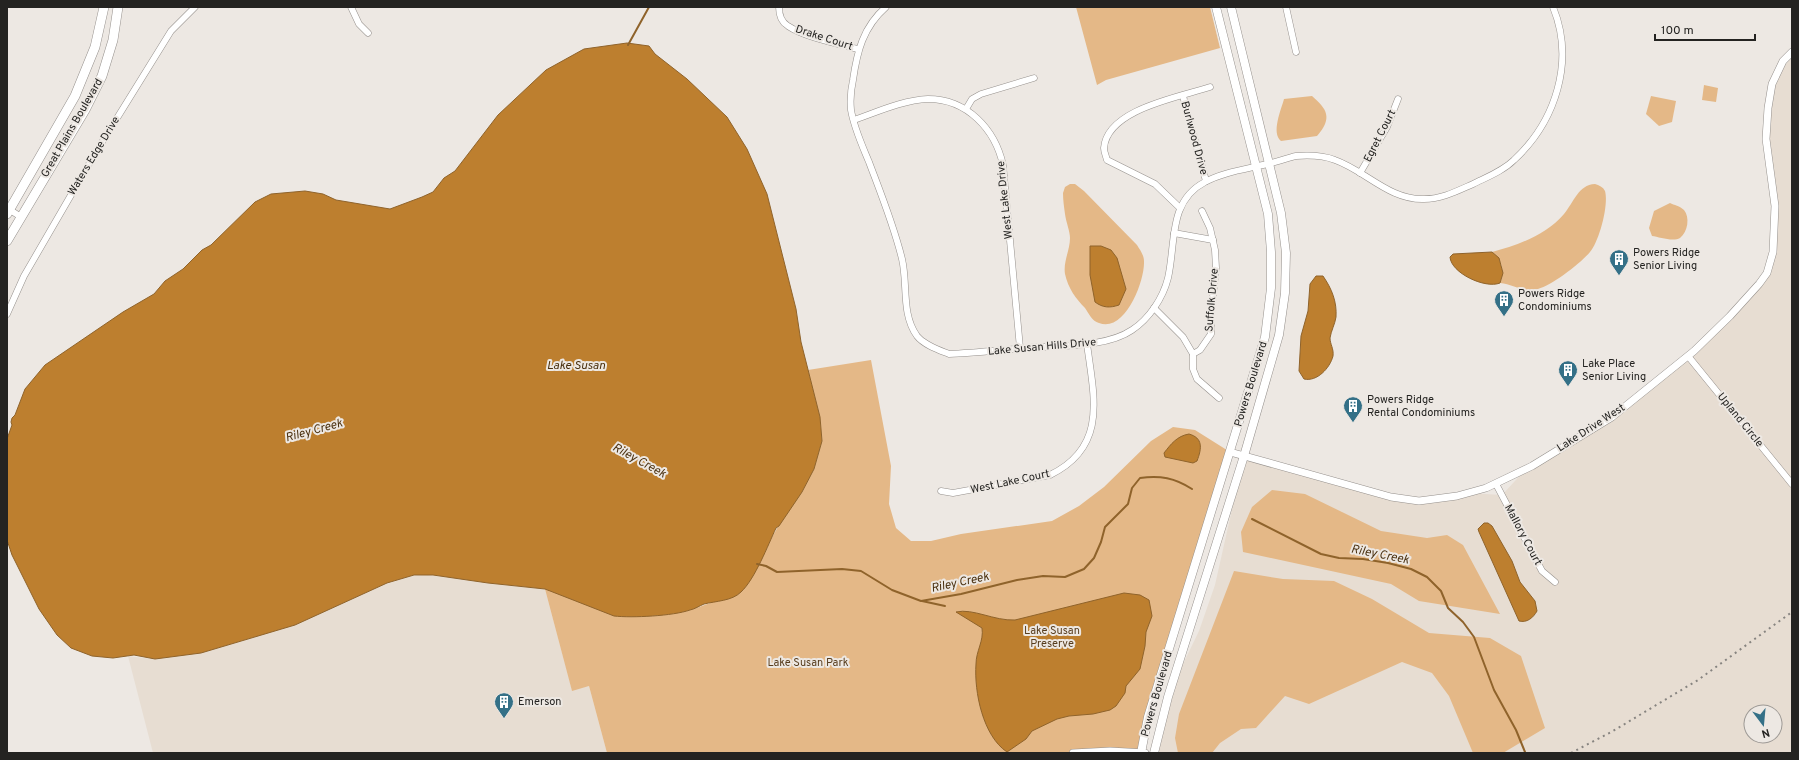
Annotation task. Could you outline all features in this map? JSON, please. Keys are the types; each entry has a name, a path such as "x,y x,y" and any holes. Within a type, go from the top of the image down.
{"main road":[{"name":"Great Plains Boulevard","path":"8,211 75,96 95,47 104,7"},
{"name":"Great Plains Boulevard","path":"7,241 84,110 102,76 113,40 118,7"},
{"name":"Powers Boulevard","path":"1141,753 1148,717 1265,336 1271,288 1271,252 1268,214 1216,7"},
{"name":"Powers Boulevard","path":"1154,753 1168,697 1244,456 1280,335 1285,293 1284,239 1281,213 1271,164 1231,7"}],"street":[{"name":"Waters Edge Drive","path":"7,314 24,276 96,152 171,31 195,7"},
{"path":"351,7 354,17 368,33"},
{"name":"Drake Court","path":"779,7 782,20 788,26 820,39 858,49"},
{"name":"Lake Susan Hills Drive","path":"886,7 864,33 858,49 851,89 851,109 893,226 902,262 904,286 910,320 918,337 933,348 949,354 1087,344 1114,338 1132,331 1154,308 1160,299 1168,278 1174,233 1180,208 1185,197 1206,181 1296,156 1320,156 1336,160 1360,172 1392,193 1408,198 1422,200 1452,194 1494,174 1513,161 1540,131 1557,96 1562,70 1563,43 1559,23 1553,7"},
{"path":"1286,7 1296,52"},
{"name":"Lake Drive West","path":"1230,452 1385,496 1419,501 1457,496 1496,484 1532,466 1612,417 1688,356 1730,316 1767,273 1773,252 1775,206 1766,139 1768,108 1772,84 1783,61 1792,52"},
{"path":"966,109 972,99 980,94 1034,78"},
{"path":"1180,208 1155,184 1107,160 1104,149 1107,139 1115,125 1130,115 1149,105 1210,87"},
{"name":"Burlwood Drive","path":"1183,96 1206,181"},
{"name":"Egret Court","path":"1360,172 1387,127 1398,99"},
{"name":"West Lake Drive","path":"854,120 896,106 928,100 944,101 966,109 985,126 999,150 1003,165 1020,348"},
{"path":"8,211 21,217"},
{"name":"Suffolk Drive","path":"1193,354 1200,350 1211,334 1211,316 1216,268 1213,240 1210,228 1202,211"},
{"path":"1174,233 1213,240"},
{"path":"1154,308 1183,337 1193,354 1193,369 1197,379 1219,398"},
{"name":"West Lake Court","path":"941,491 953,493 1050,474 1064,468 1076,459 1086,446 1093,426 1094,403 1087,344"},
{"name":"Upland Circle","path":"1688,356 1792,484"},
{"name":"Mallory Court","path":"1496,484 1542,571 1555,582"},
{"path":"1072,753 1110,750 1145,753"}],"shaded area":[{"path":"1792,56 1792,753 1154,753 1169,693 1199,631 1215,585 1244,456 1372,492 1432,499 1467,493 1502,495 1527,468 1640,394 1725,320 1768,268 1773,244 1768,156 1773,82"},
{"path":"428,575 545,589 572,690 589,686 607,753 153,753 128,656 152,659 283,629 381,586 411,576"}],"green space":[{"path":"1076,7 1210,7 1220,48 1106,80 1097,85"},
{"path":"1704,85 1718,88 1716,102 1702,100"},
{"path":"1312,96 1321,105 1326,114 1325,124 1322,130 1317,136 1281,141 1278,137 1277,127 1284,99"},
{"path":"1651,96 1676,101 1672,122 1659,126 1646,114"},
{"path":"1070,184 1075,184 1084,191 1137,245 1142,253 1144,261 1141,281 1132,303 1125,313 1117,320 1108,324 1099,323 1089,315 1078,301 1066,279 1065,265 1070,238 1065,214 1063,193 1065,187"},
{"path":"1595,184 1601,186 1605,191 1606,205 1600,232 1590,252 1573,268 1544,287 1527,290 1500,283 1502,279 1502,266 1492,252 1531,238 1549,228 1564,214 1584,187"},
{"path":"1670,203 1681,208 1686,213 1687,224 1685,232 1680,238 1674,240 1652,236 1649,228 1654,211"},
{"name":"Lake Susan Preserve","path":"871,360 891,466 889,504 896,528 911,541 931,541 961,534 1052,521 1079,506 1104,487 1151,441 1173,427 1195,430 1230,452 1141,753 607,753 589,686 572,691 545,589 655,616 691,610 710,603 768,544 783,518 802,492 814,469 822,441 820,417 808,370"},
{"path":"1272,490 1305,494 1381,531 1427,538 1447,535 1463,545 1500,614 1419,601 1391,584 1243,552 1241,532 1252,507"},
{"path":"1234,571 1283,579 1334,581 1372,599 1429,633 1490,638 1521,656 1545,728 1503,753 1473,753 1449,696 1432,673 1402,662 1309,704 1285,696 1256,728 1241,729 1220,743 1212,753 1178,753 1175,738 1179,714"}],"water":[{"name":"Lake Susan","path":"627,43 649,46 655,54 687,79 727,117 747,149 767,194 796,309 801,342 820,417 822,441 814,469 802,492 779,526 776,528 756,571 741,592 729,599 704,604 683,612 641,617 622,617 614,616 545,589 433,575 414,575 387,583 295,625 201,653 155,659 134,655 113,658 92,656 71,648 57,635 39,609 12,555 7,540 7,439 12,425 12,418 15,415 25,389 45,365 123,312 154,294 165,281 183,269 202,250 211,245 255,202 271,194 305,191 323,194 336,200 390,209 422,197 433,192 444,178 455,171 498,115 546,70 584,49"},
{"path":"1090,246 1101,246 1111,250 1117,258 1126,289 1119,305 1107,307 1095,302 1090,275"},
{"path":"1492,252 1499,258 1503,273 1500,283 1486,284 1478,282 1462,274 1456,269 1450,257 1453,254"},
{"path":"1316,276 1323,276 1335,301 1336,317 1330,338 1333,356 1329,365 1322,373 1314,378 1304,379 1299,371 1301,336 1308,311 1310,284"},
{"path":"1189,434 1197,438 1200,444 1200,452 1197,461 1193,463 1165,457 1164,453 1172,444 1181,437"},
{"path":"1484,523 1488,523 1492,526 1512,561 1520,582 1535,601 1537,611 1532,618 1527,621 1519,621 1479,532 1478,529"},
{"path":"1124,593 1140,595 1149,600 1152,616 1146,632 1145,646 1140,669 1126,686 1125,693 1116,706 1110,710 1093,714 1069,716 1057,719 1032,731 1026,739 1007,752 999,745 986,725 979,700 976,664 982,637 982,628 956,612 963,611 999,619 1015,620"}],"waterway":[{"path":"628,45 649,7"},
{"name":"Riley Creek","path":"757,564 766,566 777,572 842,569 861,571 892,590 921,601 961,594 1017,580 1043,576 1065,577 1084,569 1094,558 1101,542 1105,527 1128,504 1132,488 1140,478 1167,478 1180,482 1192,489"},
{"name":"Riley Creek","path":"1252,519 1321,554 1339,558 1363,559 1388,563 1411,569 1427,577 1441,591 1448,608 1463,622 1474,637 1494,690 1516,730 1525,752"},
{"path":"922,601 945,606"}],"railway":[{"path":"1571,753 1613,731 1698,680 1792,612"}],"place":[{"name":"Powers Ridge Senior Living","path":"1619,276"},
{"name":"Powers Ridge Condominiums","path":"1504,317"},
{"name":"Lake Place Senior Living","path":"1568,387"},
{"name":"Powers Ridge Rental Condominiums","path":"1353,423"},
{"name":"Emerson","path":"504,719"}],"park label":[{"name":"Lake Susan Park","path":"808,663"}]}
